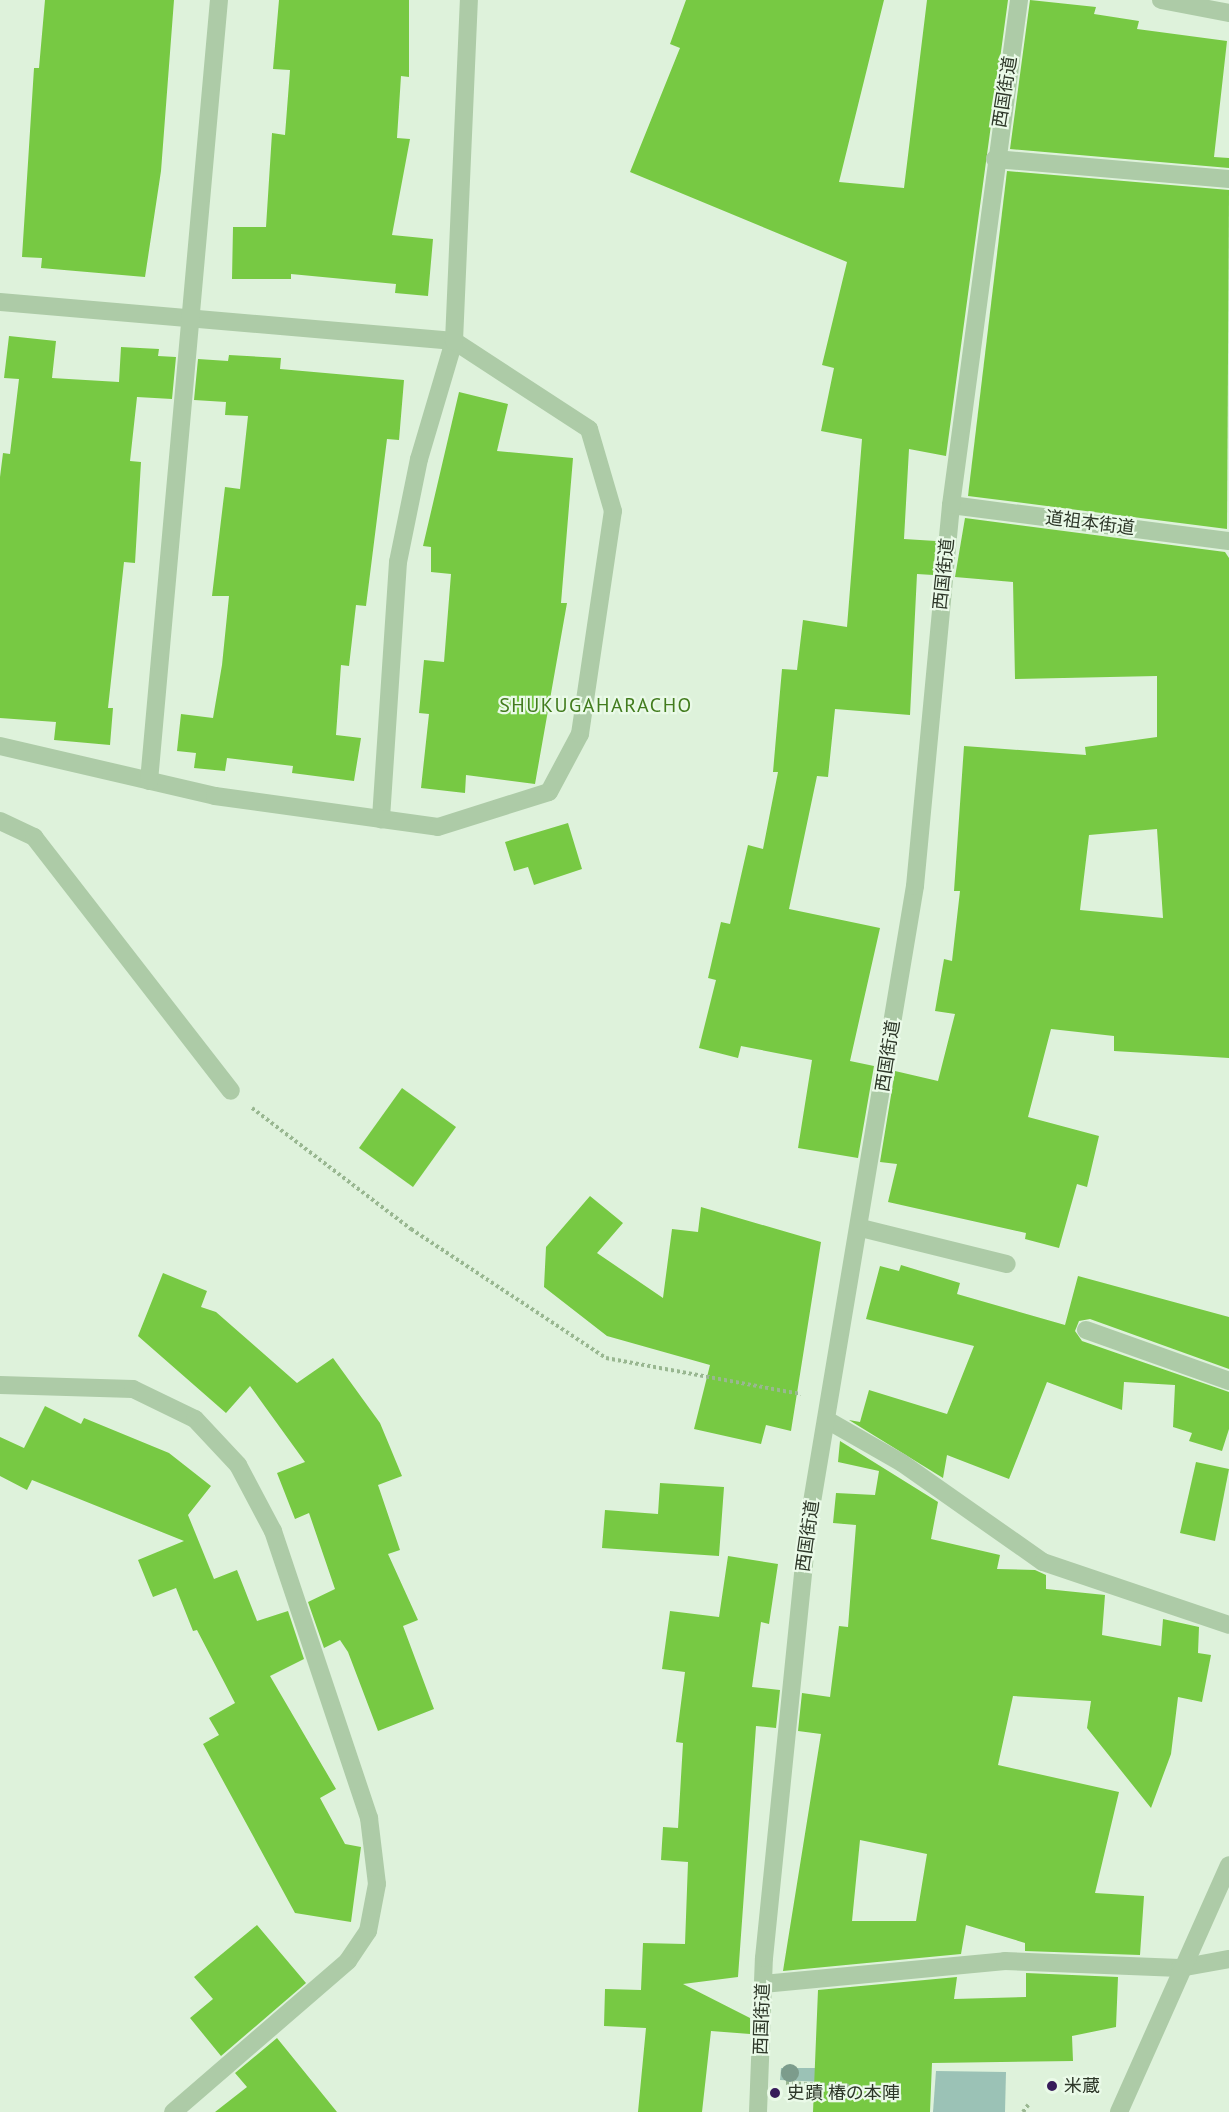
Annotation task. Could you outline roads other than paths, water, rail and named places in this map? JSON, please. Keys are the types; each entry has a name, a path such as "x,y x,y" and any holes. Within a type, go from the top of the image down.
{"street":[{"path":"149,781 219,0"},
{"path":"381,819 398,562 419,459 454,341 469,0"},
{"name":"西国街道","path":"758,2112 763,1984 807,1532 861,1228 915,886 951,505 995,159 1019,0"},
{"path":"1161,0 1229,14"},
{"path":"995,159 1229,179"},
{"path":"0,302 454,341 589,429 613,511 582,722 549,792 438,827 215,796 0,746"},
{"name":"道祖本街道","path":"951,505 1229,541"},
{"path":"0,821 34,837 231,1091"},
{"path":"861,1228 1007,1264"},
{"path":"1086,1330 1229,1381"},
{"path":"0,1385 133,1389 195,1419 238,1465 273,1531 369,1818 377,1884 368,1931 348,1961 173,2112"},
{"path":"827,1420 902,1463 1043,1562 1229,1625"},
{"path":"1119,2112 1180,1968 1229,1864"},
{"path":"763,1984 1005,1961 1180,1968 1229,1959"}],"place":[{"name":"米蔵","path":"1052,2086"},
{"name":"史蹟 椿の本陣","path":"775,2093"}],"district":[{"name":"SHUKUGAHARACHO","path":"596,705"}]}
